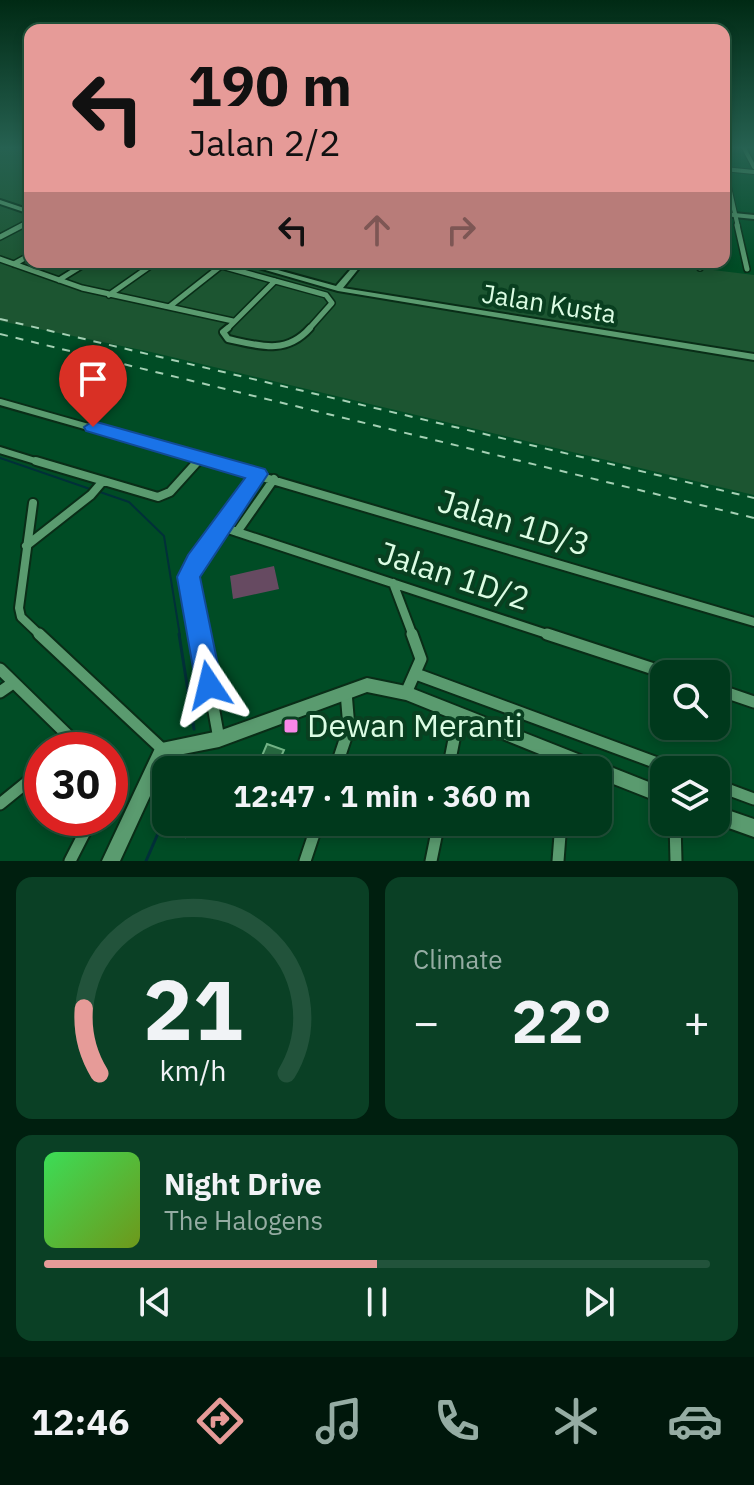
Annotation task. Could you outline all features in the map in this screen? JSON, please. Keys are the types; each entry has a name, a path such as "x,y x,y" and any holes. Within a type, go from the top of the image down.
{"street":[{"path":"730,190 747,269"},
{"path":"0,202 24,210"},
{"path":"730,214 754,217"},
{"path":"0,237 24,225"},
{"path":"14,264 24,258"},
{"path":"0,259 24,268"},
{"path":"25,268 109,295 233,321"},
{"path":"59,280 78,268"},
{"path":"109,295 147,268"},
{"path":"169,307 219,268"},
{"path":"236,268 331,299 332,303 288,348 275,349 224,335 233,321 275,281"},
{"name":"Jalan Kusta","path":"263,268 338,289 754,357"},
{"path":"338,289 356,268"},
{"name":"Jalan 1D/3","path":"0,402 201,457 754,622"},
{"path":"0,450 101,484 164,496 201,457"},
{"path":"219,739 189,577 258,474"},
{"path":"237,532 274,479"},
{"path":"26,546 101,484"},
{"path":"33,503 26,546 21,617 163,750"},
{"name":"Jalan 1D/2","path":"222,527 650,668"},
{"path":"393,583 421,659 406,693"},
{"path":"0,669 60,732"},
{"path":"416,674 650,760"},
{"path":"0,692 13,683"},
{"path":"163,750 219,739 367,685 406,693 551,756"},
{"path":"340,756 349,728 346,692"},
{"path":"730,694 754,702"},
{"path":"451,756 459,714"},
{"path":"111,861 163,750"},
{"path":"612,778 650,791"},
{"path":"0,804 24,785"},
{"path":"730,790 754,799"},
{"path":"730,820 754,828"},
{"path":"70,861 83,836"},
{"path":"305,861 313,836"},
{"path":"431,861 436,836"},
{"path":"558,861 560,836"},
{"path":"675,836 676,861"}],"shaded area":[{"path":"0,188 24,188 24,268 697,268 754,275 754,495 151,352 0,321"},
{"path":"274,566 279,589 233,599 230,576"}],"building":[{"path":"267,744 284,750 281,756 262,756"}],"waterway":[{"path":"0,458 90,489"},
{"path":"100,492 129,502 164,536 180,636"},
{"path":"179,634 194,729"},
{"path":"192,756 195,750"},
{"path":"146,861 157,836"}],"railway":[{"path":"0,319 754,498"},
{"path":"0,334 754,518"}],"place":[{"name":"Dewan Meranti","path":"291,726"}],"route":[{"path":"93,427 258,474 196,562 189,577 209,685"}]}
